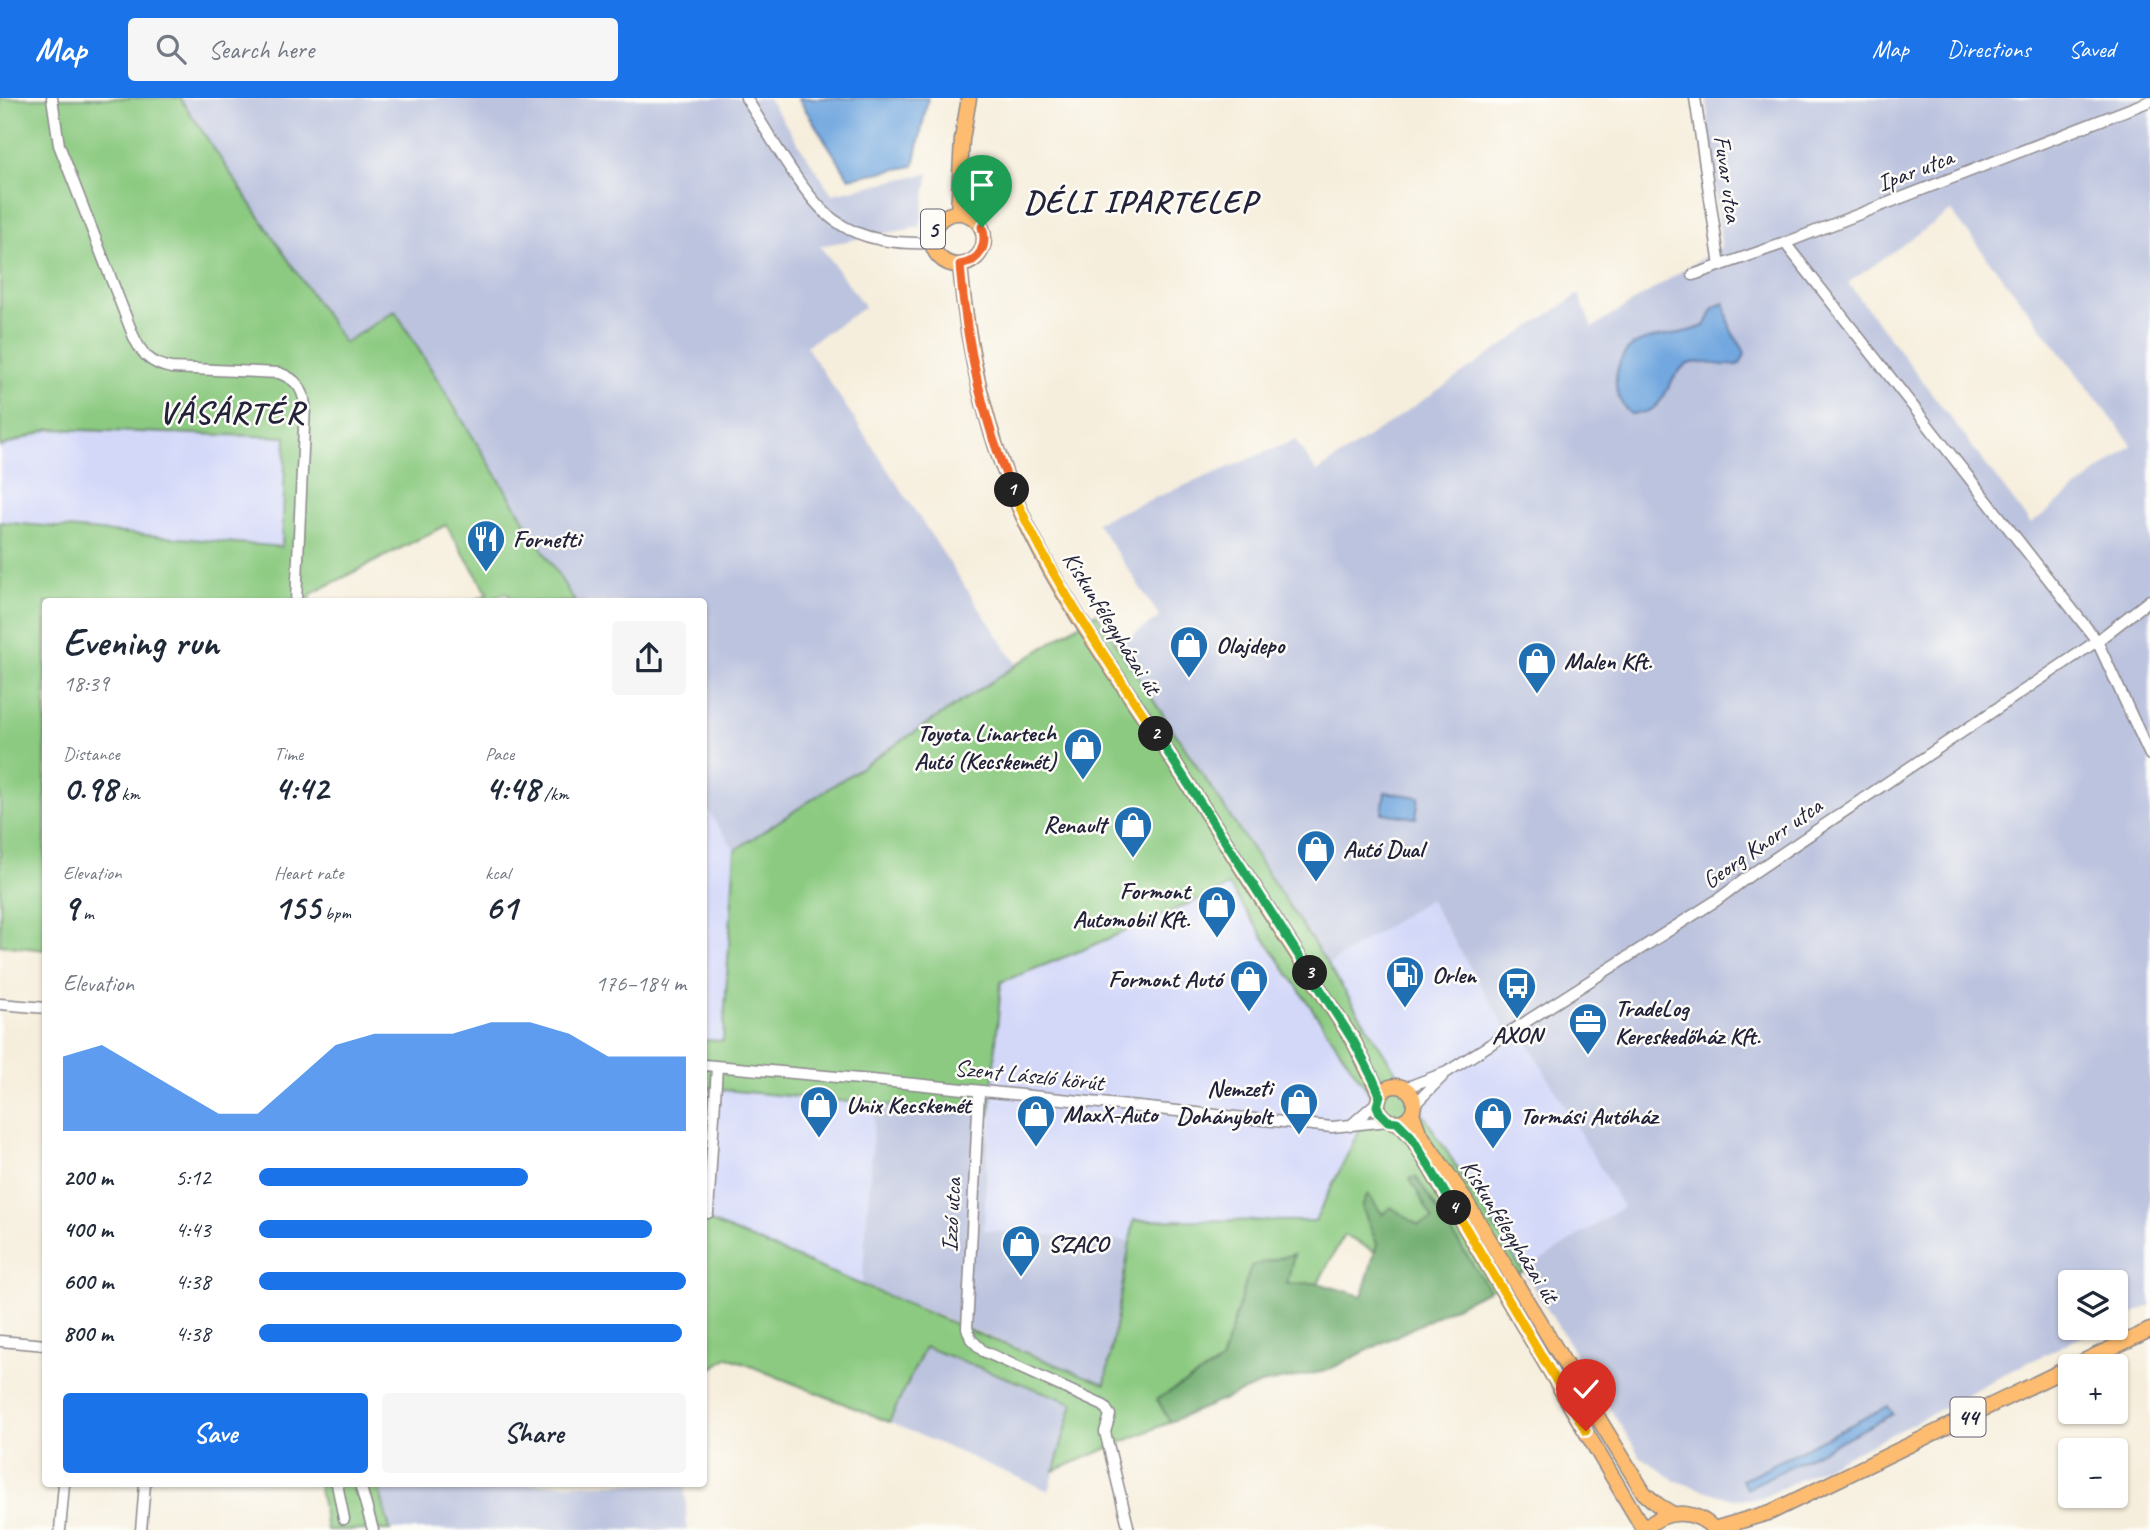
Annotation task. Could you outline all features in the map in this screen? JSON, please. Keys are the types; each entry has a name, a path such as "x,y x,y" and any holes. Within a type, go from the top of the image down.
{"main road":[{"name":"5","path":"958,212 962,139 969,98"},
{"name":"5","path":"958,212 978,221 985,241 979,255 967,264 960,265 942,260 932,243 933,228 943,216 958,212"},
{"name":"Kiskunfélegyházai út","path":"960,265 965,315 978,388 999,457 1030,530 1057,580 1354,1042 1378,1099"},
{"name":"Kiskunfélegyházai út","path":"1354,1042 1399,1087"},
{"name":"5","path":"1399,1087 1412,1095 1413,1109"},
{"path":"1378,1099 1386,1089 1399,1087"},
{"name":"5","path":"1378,1099 1380,1113 1392,1122"},
{"name":"Kiskunfélegyházai út","path":"1413,1109 1419,1132 1459,1190 1644,1493 1658,1506 1673,1514"},
{"path":"1392,1122 1406,1120 1413,1109"},
{"name":"Kiskunfélegyházai út","path":"1392,1122 1411,1136 1644,1530"},
{"name":"44","path":"2099,1354 2150,1330"},
{"name":"44","path":"1715,1530 1771,1512 2058,1373"},
{"name":"44","path":"1751,1530 1771,1512"},
{"name":"5","path":"1644,1530 1660,1517 1673,1514 1693,1516 1715,1530"}],"street":[{"path":"52,98 59,145 133,335 144,355 160,366 171,368 279,373 289,376 301,389 305,405 296,598"},
{"path":"746,98 805,189 834,220 854,232 894,243 932,243"},
{"name":"Fuvar utca","path":"1695,98 1720,266"},
{"name":"Ipar utca","path":"1693,275 1785,243 2150,101"},
{"path":"1785,243 2097,641 2150,755"},
{"name":"Georg Knorr utca","path":"1413,1109 1447,1072 1717,900 2097,641 2150,600"},
{"path":"0,1004 42,1008"},
{"name":"Szent László körút","path":"707,1065 1332,1127 1392,1122"},
{"path":"708,1213 717,1067"},
{"name":"Georg Knorr utca","path":"1399,1087 1447,1072"},
{"name":"Izzó utca","path":"979,1091 967,1328 971,1339 983,1351 1104,1405 1110,1415 1105,1432 1129,1530"},
{"path":"1350,1126 1378,1099"},
{"path":"0,1341 42,1345"},
{"path":"60,1530 64,1487"},
{"path":"141,1530 145,1487"},
{"path":"338,1487 344,1519"},
{"path":"361,1487 373,1530"}],"shaded area":[{"path":"180,98 768,98 832,194 929,173 920,227 820,246 865,307 806,346 1017,665 735,850 707,809 707,598 573,598 396,312 344,343"},
{"path":"1706,98 2150,98 2150,1306 2128,1316 2128,1270 2058,1270 2058,1340 2075,1340 1760,1499 1732,1499 1676,1481 1640,1456 1523,1271 1623,1207 1526,1040 1516,1045 1429,899 1328,965 1117,646 1160,617 1096,522 1295,440 1317,472 1579,294 1592,328 1721,246","holes":["1951,211 2132,445 2031,524 1848,283"]},
{"path":"50,429 286,437 282,547 0,522 0,447"},
{"path":"707,809 735,850 723,1042 707,1040"},
{"path":"1229,886 1374,1100 1315,1222 1134,1220 1130,1241 984,1230 1000,982 1075,953"},
{"path":"1428,898 1516,1045 1526,1039 1624,1207 1523,1271 1328,965"},
{"path":"707,1088 875,1104 862,1284 707,1220"},
{"path":"875,1104 990,1115 984,1230 1130,1241 1105,1384 862,1284"},
{"path":"924,1347 1073,1403 1049,1491 889,1422"},
{"path":"379,1487 685,1487 687,1530 390,1530"}],"green space":[{"path":"0,98 180,98 344,343 395,311 573,598 512,598 505,593 495,598 480,598 488,594 446,525 311,594 310,598 42,598 42,950 0,945 0,522 282,547 286,437 50,429 0,447"},
{"path":"1096,613 1328,965 1523,1271 1489,1290 1416,1177 1410,1179 1434,1220 1418,1225 1391,1208 1383,1216 1368,1195 1363,1208 1378,1244 1376,1252 1344,1235 1318,1283 1286,1284 1294,1255 1252,1266 1221,1362 1157,1399 1170,1422 1054,1471 1073,1403 925,1347 889,1422 728,1357 707,1372 707,1220 1105,1384 1134,1220 1315,1221 1374,1100 1229,886 1001,982 990,1115 707,1088 707,1040 723,1041 735,850"},
{"path":"1416,1177 1489,1290 1326,1371 1261,1384 1170,1422 1157,1399 1221,1362 1251,1266 1294,1254 1287,1284 1318,1283 1362,1296 1377,1244 1362,1207 1368,1194 1383,1215 1391,1207 1418,1225 1433,1220 1410,1179"},
{"path":"319,1487 379,1487 390,1530 327,1530"}],"water":[{"path":"798,98 928,98 914,166 849,178"},
{"path":"1724,303 1731,331 1745,354 1740,364 1701,362 1687,365 1675,377 1657,405 1651,410 1631,414 1619,399 1616,385 1620,363 1627,351 1637,343 1649,339 1706,325 1714,307"},
{"path":"1385,792 1419,797 1416,818 1382,813"},
{"path":"1888,1406 1893,1414 1746,1489 1742,1480"}],"place":[{"name":"Fornetti","path":"486,573"},
{"name":"Olajdepo","path":"1189,679"},
{"name":"Malen Kft.","path":"1537,695"},
{"name":"Toyota Linartech Autó (Kecskemét)","path":"1083,781"},
{"name":"Renault","path":"1133,859"},
{"name":"Autó Dual","path":"1316,883"},
{"name":"Formont Automobil Kft.","path":"1217,939"},
{"name":"Orlen","path":"1405,1009"},
{"name":"Formont Autó","path":"1249,1013"},
{"name":"AXON","path":"1517,1020"},
{"name":"TradeLog Kereskedőház Kft.","path":"1588,1056"},
{"name":"Nemzeti Dohánybolt","path":"1299,1136"},
{"name":"Unix Kecskemét","path":"819,1139"},
{"name":"MaxX-Auto","path":"1036,1148"},
{"name":"Tormási Autóház","path":"1493,1150"},
{"name":"SZACO","path":"1021,1278"}],"district":[{"name":"DÉLI IPARTELEP","path":"1141,201"},
{"name":"VÁSÁRTÉR","path":"232,412"}],"route":[{"path":"982,227 985,241 979,255 967,264 960,265 967,328 978,388 992,436 1030,530 1057,580 1354,1042 1380,1095 1377,1106 1380,1113 1388,1121 1397,1122 1411,1136 1586,1431"}]}
